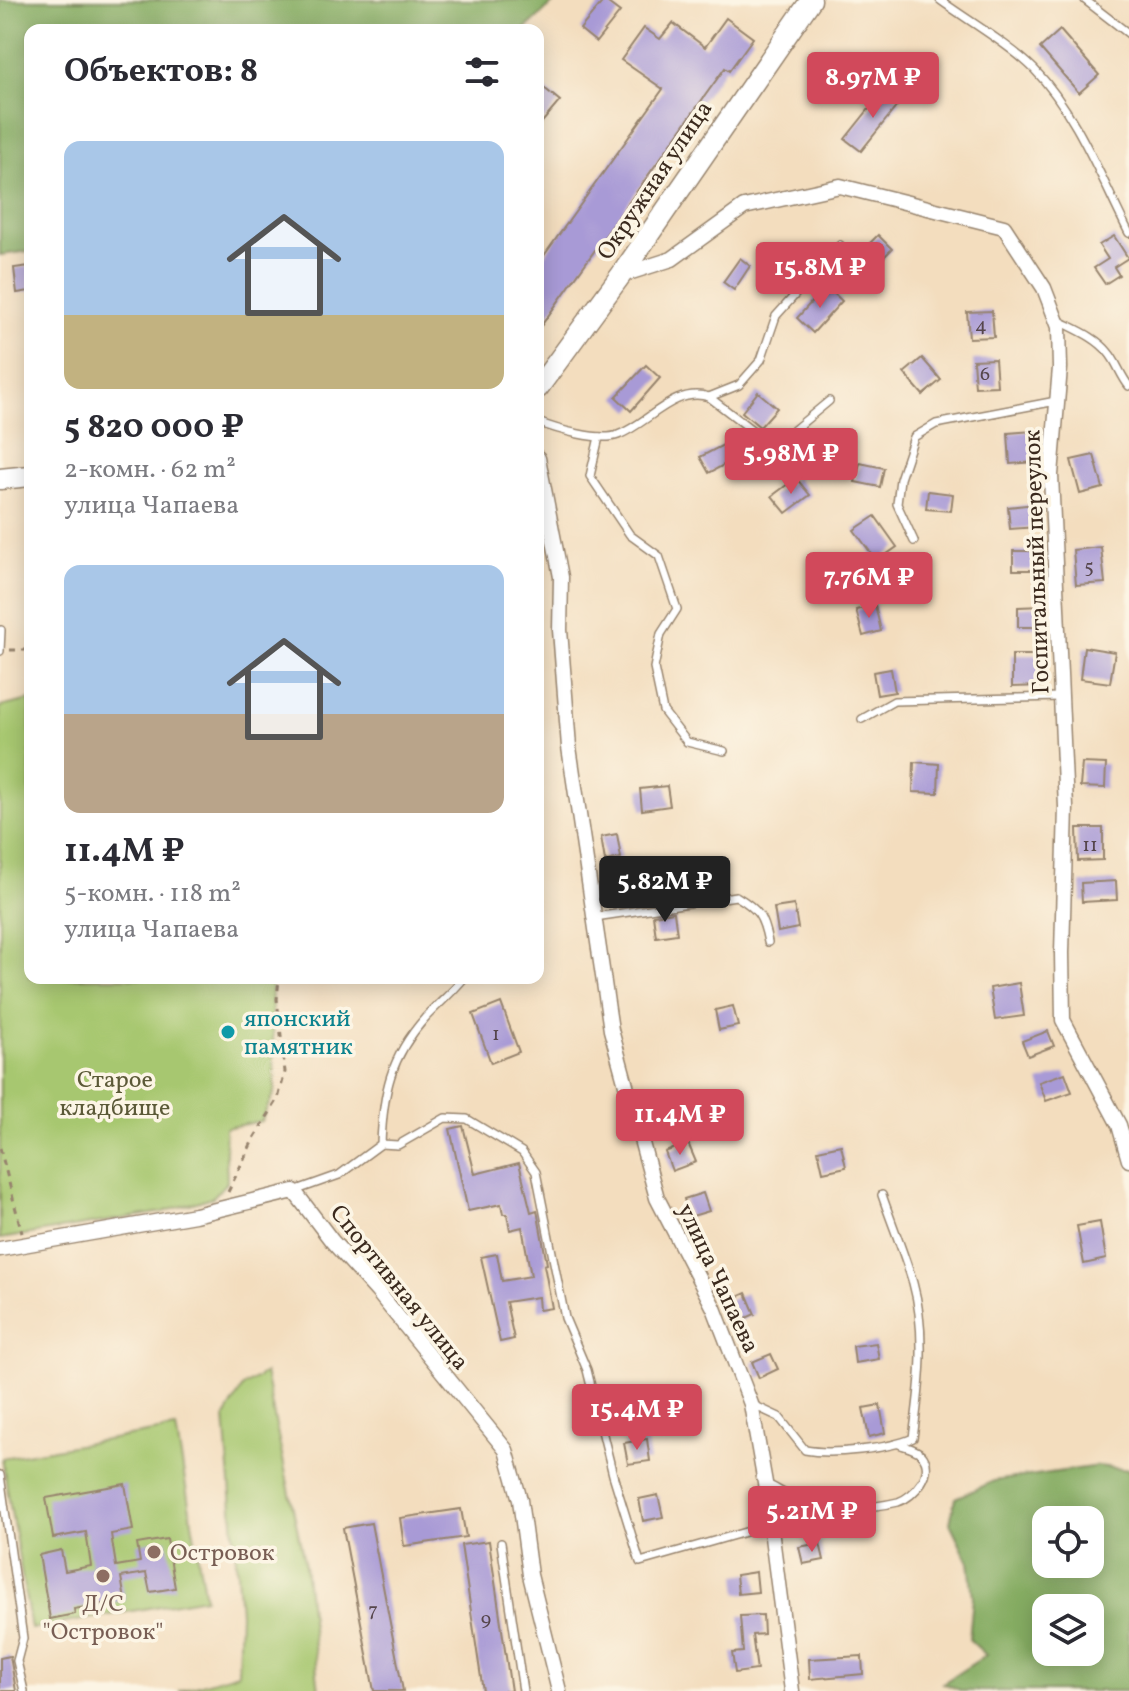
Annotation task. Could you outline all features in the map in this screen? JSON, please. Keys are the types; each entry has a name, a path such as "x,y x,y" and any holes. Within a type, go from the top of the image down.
{"main road":[{"name":"Окружная улица","path":"544,380 621,275 811,0"},
{"path":"0,479 24,477"}],"street":[{"name":"Госпитальный переулок","path":"621,275 672,259 744,207 840,186 1004,227 1044,288 1059,327 1060,368 1051,475 1066,807 1063,1020 1119,1125 1129,1160"},
{"name":"улица Чапаева","path":"544,489 561,577 560,630 569,747 611,1030 657,1198 714,1308 751,1404 765,1483 792,1691"},
{"path":"0,1249 222,1208 294,1191"},
{"name":"Спортивная улица","path":"294,1191 506,1450 520,1500 530,1575 559,1691"}],"lane":[{"path":"940,0 1032,67 1051,89 1096,167 1129,233"},
{"path":"1085,0 1129,34"},
{"path":"709,397 739,385 761,360 776,316 840,245"},
{"path":"1056,319 1095,339 1110,353 1119,375 1129,386"},
{"path":"544,423 599,437 617,435 678,398 698,394 709,397 765,440 789,434 829,401"},
{"path":"914,541 897,504 900,479 914,437 936,424 1056,401"},
{"path":"599,437 590,476 630,535 659,556 677,609 661,634 654,668 663,711 687,742 724,751"},
{"path":"1,630 3,651"},
{"path":"862,719 894,701 1062,697"},
{"path":"595,917 736,896 754,906 764,923 768,942"},
{"path":"381,1144 382,1105 396,1059 426,1017 448,999 459,984"},
{"path":"294,1191 339,1175 381,1144 398,1145 445,1118 467,1119 522,1152 536,1172 565,1318 587,1370 613,1475 640,1562 770,1525"},
{"path":"751,1404 779,1417 805,1450 824,1454 899,1444 913,1438 921,1350 914,1285 882,1195"},
{"path":"765,1483 809,1505 831,1507 899,1501 913,1495 927,1472 920,1452 899,1444"},
{"path":"0,1475 23,1638 17,1661 24,1691"},
{"path":"501,1543 523,1691"}],"path":[{"path":"3,651 24,650"},
{"path":"222,1208 238,1169 278,1099 285,1072 277,999 278,984"},
{"path":"0,1148 25,1244"}],"green space":[{"path":"0,0 557,0 531,24 24,24 24,252 0,255"},
{"name":"Старое кладбище","path":"24,701 24,984 271,984 275,1091 261,1121 225,1128 227,1182 213,1197 163,1212 0,1239 0,707"},
{"path":"265,1373 305,1566 319,1691 179,1691 238,1673 240,1613 225,1417 243,1387"},
{"path":"176,1428 205,1598 31,1629 2,1458"},
{"path":"1098,1466 1129,1470 1129,1691 962,1691 943,1683 986,1655 969,1639 973,1597 969,1562 950,1523 955,1498 994,1481"}],"building":[{"path":"604,0 620,12 596,42 580,29"},
{"path":"726,18 753,38 729,71 725,68 544,322 544,256 663,89 621,60 644,28 660,39 673,23 705,47"},
{"path":"1060,30 1099,75 1079,93 1040,48"},
{"path":"544,88 560,101 544,120"},
{"path":"885,89 901,101 861,151 845,139"},
{"path":"878,235 892,249 877,264 863,250"},
{"path":"1114,236 1128,258 1114,267 1119,275 1105,284 1094,268 1108,259 1099,245"},
{"path":"740,258 750,266 734,290 723,282"},
{"path":"24,267 24,292 17,293 14,268"},
{"path":"826,286 842,301 813,333 797,318"},
{"path":"992,311 994,337 969,338 967,312"},
{"path":"922,358 941,380 923,395 904,373"},
{"path":"995,359 997,386 975,387 973,360"},
{"path":"646,365 660,378 631,411 616,397"},
{"path":"758,392 777,408 760,427 742,412"},
{"path":"1033,431 1035,462 1010,464 1008,433"},
{"path":"812,441 827,452 812,471 797,460"},
{"path":"723,445 731,461 709,473 700,457"},
{"path":"1094,455 1103,488 1080,494 1071,460"},
{"path":"860,463 884,468 880,487 855,482"},
{"path":"796,478 810,495 786,513 772,496"},
{"path":"928,491 953,494 951,511 926,509"},
{"path":"1035,504 1037,527 1010,529 1008,507"},
{"path":"875,516 897,547 877,561 854,530"},
{"path":"1101,547 1105,583 1076,585 1073,550"},
{"path":"1013,551 1036,551 1036,570 1013,570"},
{"path":"875,605 881,631 863,636 856,610"},
{"path":"1043,606 1043,627 1018,627 1018,607"},
{"path":"1084,647 1115,652 1110,683 1080,679"},
{"path":"1012,655 1042,655 1043,686 1012,687"},
{"path":"891,669 895,692 877,695 873,672"},
{"path":"914,762 939,764 938,793 913,792"},
{"path":"1082,763 1106,764 1105,788 1080,787"},
{"path":"667,786 670,806 642,810 640,789"},
{"path":"1077,828 1103,828 1103,860 1078,861"},
{"path":"617,834 621,858 605,861 601,837"},
{"path":"1116,881 1117,900 1082,902 1081,883"},
{"path":"794,905 798,928 778,932 774,908"},
{"path":"674,912 677,934 656,937 653,915"},
{"path":"1019,983 1024,1016 995,1020 990,988"},
{"path":"501,1003 519,1052 491,1063 473,1014"},
{"path":"733,1006 738,1026 719,1030 715,1010"},
{"path":"1048,1031 1054,1046 1028,1056 1022,1041"},
{"path":"1065,1073 1072,1092 1046,1101 1039,1082"},
{"path":"463,1126 475,1174 519,1163 531,1212 537,1210 547,1264 544,1265 552,1308 539,1310 538,1297 506,1302 514,1339 500,1342 481,1257 497,1254 502,1281 531,1276 522,1227 510,1230 501,1204 468,1211 450,1129"},
{"path":"688,1143 696,1162 672,1171 665,1152"},
{"path":"841,1145 846,1167 823,1172 818,1150"},
{"path":"703,1193 709,1211 689,1217 684,1199"},
{"path":"1100,1222 1106,1259 1084,1264 1077,1226"},
{"path":"746,1293 755,1314 735,1323 726,1302"},
{"path":"876,1343 879,1359 855,1363 853,1346"},
{"path":"771,1354 778,1369 759,1378 752,1362"},
{"path":"880,1405 885,1433 869,1437 863,1408"},
{"path":"647,1439 650,1461 628,1464 624,1443"},
{"name":"Островок","path":"125,1484 133,1530 111,1534 116,1566 140,1562 137,1544 167,1539 175,1588 150,1592 146,1573 121,1577 125,1600 74,1609 75,1614 50,1619 39,1555 61,1550 65,1571 91,1566 86,1532 53,1538 46,1498"},
{"path":"658,1495 663,1517 643,1521 639,1499"},
{"path":"461,1509 466,1537 404,1546 400,1518"},
{"path":"371,1523 403,1691 374,1691 343,1528"},
{"path":"489,1541 511,1691 483,1691 461,1545"},
{"path":"820,1543 824,1560 803,1564 799,1547"},
{"path":"756,1572 758,1592 738,1594 736,1575"},
{"path":"763,1615 764,1634 752,1635 757,1670 735,1673 732,1653 743,1652 740,1616"},
{"path":"10,1656 16,1691 0,1691 0,1658"},
{"path":"862,1656 863,1674 810,1679 809,1659"}],"place":[{"name":"японский памятник","path":"228,1032"},
{"name":"Островок","path":"154,1552"},
{"name":"Д/С \"Островок\"","path":"103,1576"}]}
